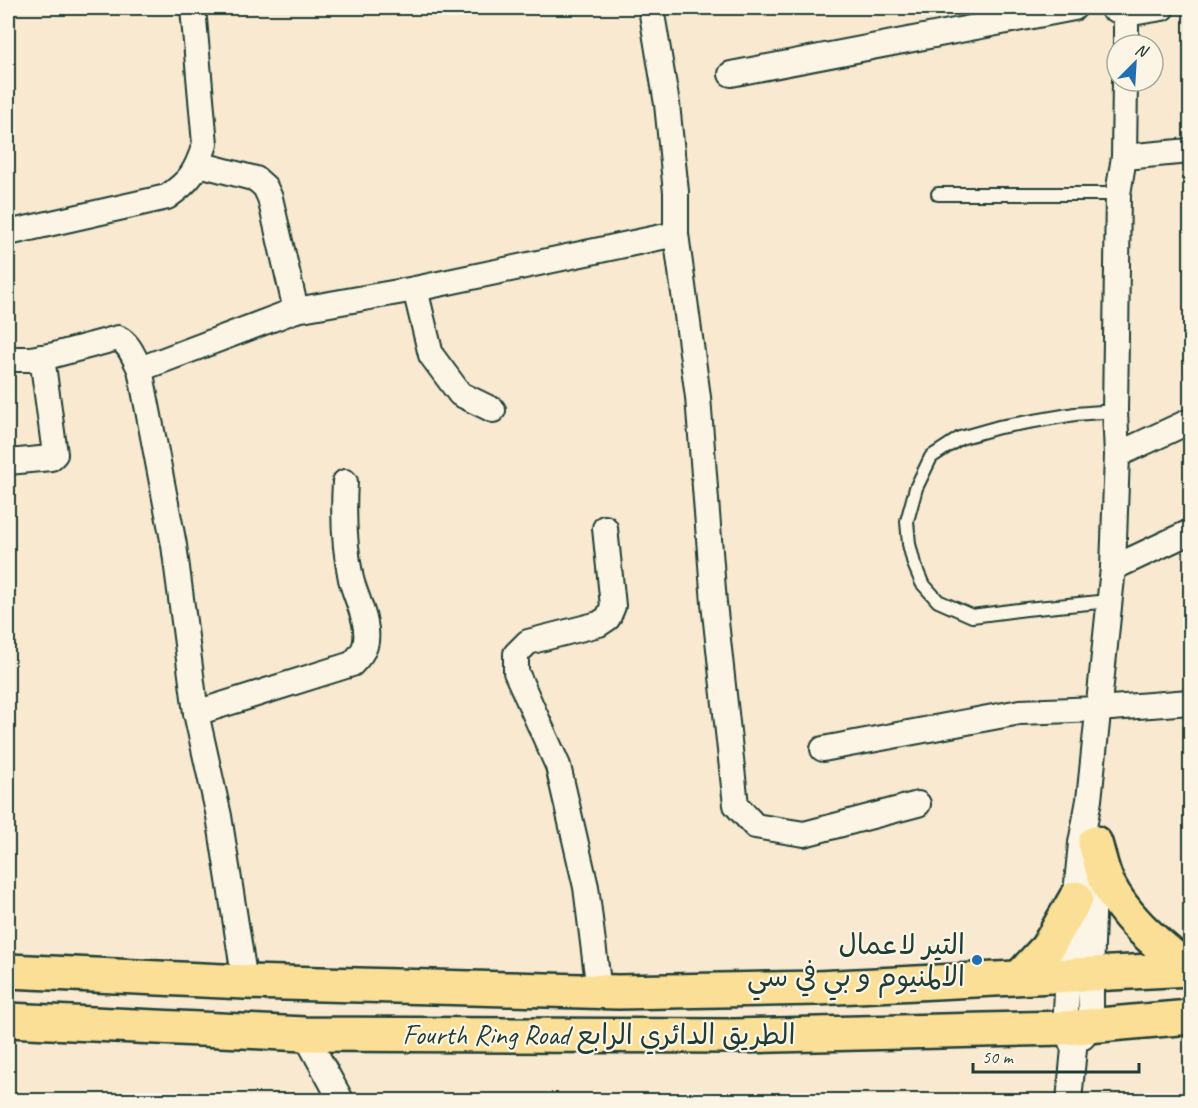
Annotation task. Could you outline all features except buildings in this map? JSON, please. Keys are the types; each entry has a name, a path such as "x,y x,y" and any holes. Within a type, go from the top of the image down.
{"main road":[{"path":"1095,843 1107,883 1126,914 1189,969"},
{"path":"1020,977 1047,948 1076,898"},
{"name":"Fourth Ring Road الطريق الدائري الرابع","path":"8,971 245,982 598,991 817,988 1189,969"},
{"name":"Fourth Ring Road الطريق الدائري الرابع","path":"8,1020 305,1034 735,1036 1077,1034 1191,1017"}],"street":[{"path":"8,233 167,197 186,184 199,164 205,144 194,8"},
{"path":"651,8 668,115 676,192 676,234 698,398 714,603 736,805 755,826 804,834 918,804"},
{"path":"731,74 1074,8"},
{"path":"1125,33 1122,10 1162,8"},
{"path":"1069,1101 1077,1034 1079,974 1076,898 1081,843 1089,800 1113,568 1117,455 1115,411 1118,194 1124,157 1125,93"},
{"path":"1124,157 1191,151"},
{"path":"199,164 255,179 265,187 270,198 296,310"},
{"path":"140,369 296,310 415,290 676,234"},
{"path":"415,290 432,355 460,394 493,410"},
{"path":"8,359 42,357 118,338 131,350 140,369 174,545 196,713 219,816 245,982"},
{"path":"8,462 51,458 55,454 42,357"},
{"path":"1117,455 1191,421"},
{"path":"196,713 352,664 360,655 365,645 366,628 351,578 343,524 345,482"},
{"path":"598,991 586,887 558,766 516,672 516,654 528,642 599,624 608,618 613,606 605,528"},
{"path":"1113,568 1191,532"},
{"path":"823,748 1020,712 1191,702"},
{"path":"1079,974 1095,843 1089,800"},
{"path":"305,1034 341,1101"}],"lane":[{"path":"938,194 1118,194"},
{"path":"1110,601 972,616 938,601 922,583 909,544 907,521 916,488 931,457 960,438 1009,425 1075,414 1115,411"}],"place":[{"name":"التير لاعمال الالمنيوم و بي في سي","path":"977,960"}]}
